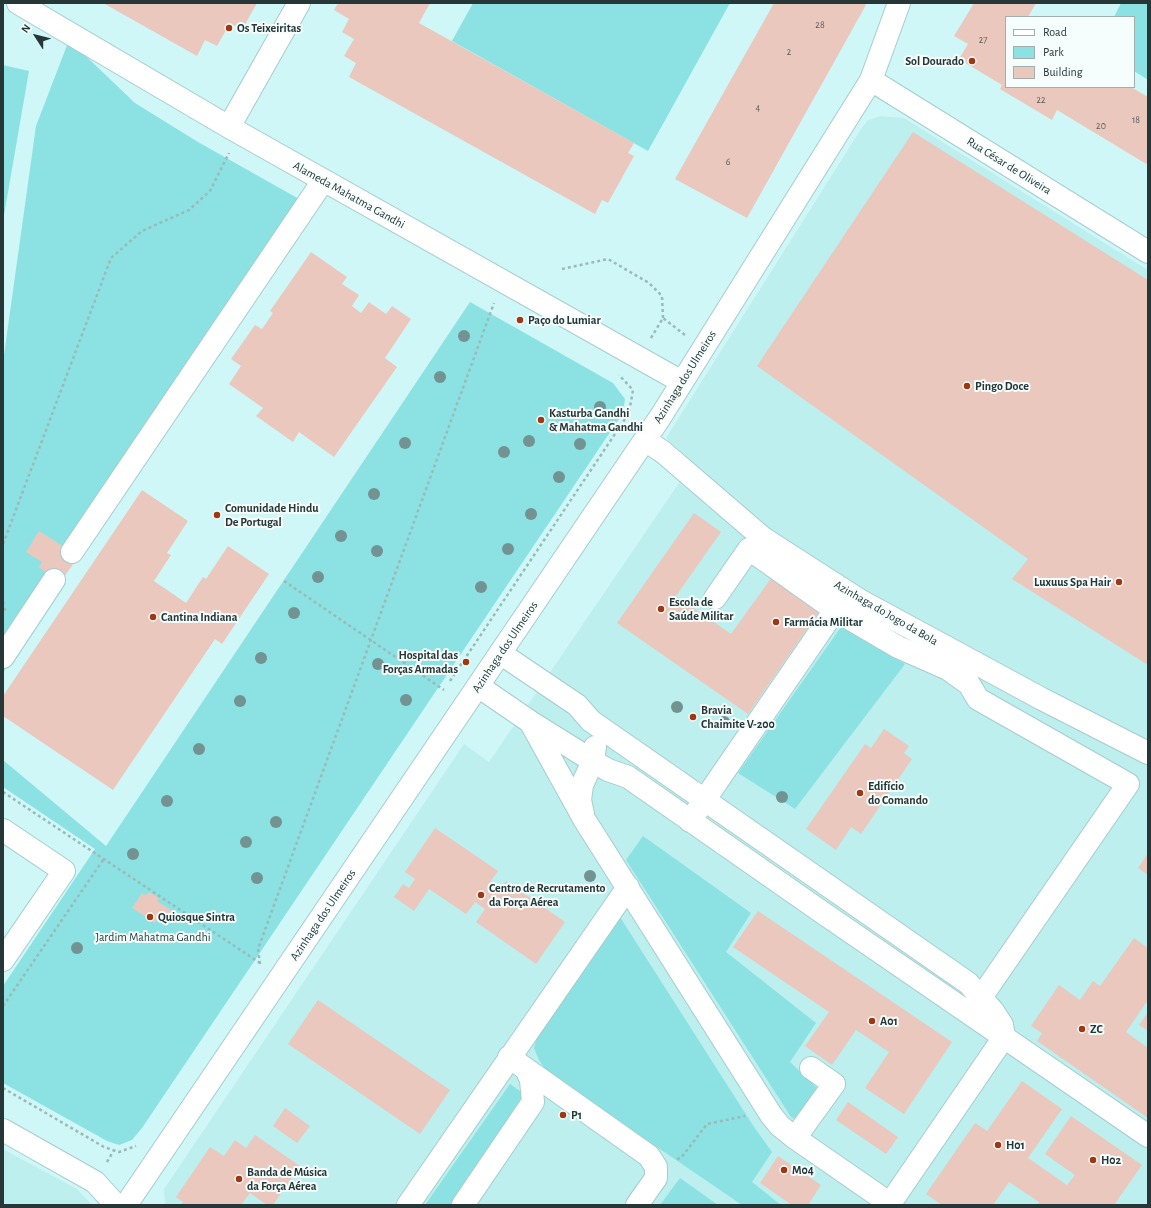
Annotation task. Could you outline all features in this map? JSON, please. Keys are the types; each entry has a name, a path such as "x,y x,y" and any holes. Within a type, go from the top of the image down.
{"street":[{"name":"Alameda Mahatma Gandhi","path":"18,3 323,181 682,382"},
{"path":"234,130 299,3"},
{"name":"Azinhaga dos Ulmeiros","path":"126,1205 645,440 871,80 900,3"},
{"name":"Rua César de Oliveira","path":"871,80 1148,252"},
{"path":"72,552 323,181"},
{"name":"Azinhaga do Jogo da Bola","path":"645,440 663,452 763,538 861,601 1042,699 1148,754"},
{"path":"715,598 749,549 835,610 898,647 948,669 969,684 978,699 1128,784 982,996"},
{"path":"3,657 54,580"},
{"path":"690,821 835,610"},
{"path":"500,653 577,705 591,721 968,982 982,996 1002,1024 1004,1037 890,1205 795,1138 780,1126 771,1115 584,819 532,723"},
{"path":"478,686 532,723 593,761 608,770 628,777 1148,1136"},
{"path":"584,819 580,800 582,785 593,761 595,748 591,721"},
{"path":"3,960 64,871 6,839"},
{"path":"408,1205 518,1063 628,887"},
{"path":"826,915 840,894"},
{"path":"518,1063 649,1156 656,1167 656,1178 637,1205"},
{"path":"463,1205 533,1102 531,1080 518,1063"},
{"path":"795,1138 834,1084 811,1068"},
{"path":"3,1130 95,1182 116,1205"}],"path":[{"path":"3,544 111,258 142,231 189,210 210,191 234,130"},
{"path":"562,269 608,259 649,283 662,296 663,318"},
{"path":"488,299 500,306"},
{"path":"260,964 258,949 494,303"},
{"path":"440,697 629,413 633,390 619,375 612,371"},
{"path":"284,581 444,690"},
{"path":"3,792 260,964"},
{"path":"3,1006 103,860"},
{"path":"256,970 264,957"},
{"path":"3,1088 104,1147 119,1152 135,1148 140,1141"},
{"path":"656,1167 680,1158 707,1124 746,1116"}],"shaded area":[{"name":"Pingo Doce","path":"881,116 904,118 1148,270 1148,742 863,590 767,528 666,438 861,129 868,120"},
{"path":"681,480 1086,733 1148,764 1148,1205 165,1205 164,1189 464,744 489,762"},
{"path":"3,1149 77,1189 92,1205 3,1205"}],"green space":[{"path":"473,3 730,3 648,151 452,41"},
{"path":"1121,3 1148,3 1148,80 1135,72 1135,16 1114,16"},
{"path":"69,40 135,103 198,142 315,208 59,584 3,673 3,362 36,126"},
{"path":"3,65 29,71 3,221"},
{"name":"Jardim Mahatma Gandhi","path":"470,302 613,383 625,399 623,413 142,1128 132,1140 119,1145 107,1141 3,1083 3,986 95,849 3,787 3,760 106,846"},
{"path":"841,627 905,664 795,809 738,773"},
{"path":"643,836 751,913 726,952 816,1023 790,1062 817,1088 796,1120 791,1117 626,860"},
{"path":"618,914 754,1127 772,1152 752,1182 781,1205 742,1205 547,1072 539,1060 534,1048 537,1036"},
{"path":"510,1084 524,1094 450,1205 425,1205"},
{"path":"680,1178 718,1205 660,1205"}],"building":[{"path":"103,3 257,3 242,30 230,23 217,46 205,40 197,56"},
{"path":"338,3 430,3 419,23 634,143 628,153 634,156 608,203 602,200 595,214 349,77 356,63 344,56 354,39 342,32 349,19 334,10"},
{"path":"774,3 863,3 866,5 747,218 675,179"},
{"path":"974,3 1036,3 1029,16 1005,16 1005,88 1133,88 1148,97 1148,165 1057,110 1052,120 1000,89 1002,85 959,59 968,44 954,36"},
{"name":"Pingo Doce","path":"913,132 1148,280 1148,665 1012,579 1028,559 757,366"},
{"path":"311,252 347,277 342,284 359,295 352,306 361,313 369,302 386,314 392,306 411,319 385,358 397,367 334,457 299,432 293,442 256,416 263,408 229,384 241,366 231,359 255,325 262,329 273,313 270,311"},
{"path":"142,490 188,521 167,553 171,555 154,581 186,603 203,577 206,579 228,546 269,574 222,644 215,639 113,790 3,716 3,696"},
{"name":"Escola de Saúde Militar","path":"694,513 721,532 676,596 731,634 772,577 820,610 748,714 617,623"},
{"path":"39,531 75,554 76,560 59,584 39,567 42,562 26,552"},
{"name":"Edifício do Comando","path":"884,729 909,746 904,753 912,759 861,834 851,827 836,850 806,829 865,744 871,748"},
{"name":"Centro de Recrutamento da Força Aérea","path":"435,828 498,871 488,885 498,892 506,881 565,922 536,964 476,922 485,909 475,902 466,914 429,889 414,911 394,897 403,884 409,888 415,879 405,872"},
{"path":"1148,853 1148,875 1138,868"},
{"path":"149,892 159,898 157,901 174,912 170,918 162,912 155,923 132,908 142,893 146,895"},
{"name":"A01","path":"758,911 952,1042 904,1114 865,1088 889,1052 856,1030 832,1065 805,1046 829,1012 733,947"},
{"name":"ZC","path":"1134,938 1148,948 1148,1000 1126,1032 1148,1048 1148,1118 1037,1041 1042,1033 1031,1026 1059,985 1080,1000 1093,981 1100,986"},
{"path":"318,1000 450,1090 420,1134 288,1044"},
{"path":"1148,1012 1148,1031 1139,1025"},
{"path":"1022,1081 1062,1109 1028,1158 1067,1185 1075,1175 1045,1154 1071,1116 1142,1165 1114,1205 1038,1205 1039,1202 1009,1182 993,1205 942,1205 926,1194 975,1123 987,1131"},
{"path":"848,1102 898,1137 886,1154 836,1120"},
{"path":"285,1108 310,1126 297,1143 273,1126"},
{"name":"Banda de Música da Força Aérea","path":"255,1135 300,1166 273,1205 267,1205 250,1193 241,1205 181,1205 183,1202 176,1197 210,1147 224,1156 235,1140 246,1148"},
{"name":"M04","path":"778,1156 821,1185 808,1205 792,1205 760,1183"}],"place":[{"name":"Os Teixeiritas","path":"229,28"},
{"name":"Sol Dourado","path":"972,61"},
{"name":"Paço do Lumiar","path":"520,320"},
{"name":"Pingo Doce","path":"967,386"},
{"name":"Kasturba Gandhi & Mahatma Gandhi","path":"541,420"},
{"name":"Comunidade Hindu De Portugal","path":"217,515"},
{"name":"Luxuus Spa Hair","path":"1119,582"},
{"name":"Escola de Saúde Militar","path":"661,609"},
{"name":"Cantina Indiana","path":"153,617"},
{"name":"Farmácia Militar","path":"776,622"},
{"name":"Hospital das Forças Armadas","path":"466,662"},
{"name":"Bravia Chaimite V-200","path":"693,717"},
{"name":"Edifício do Comando","path":"860,793"},
{"name":"Centro de Recrutamento da Força Aérea","path":"481,895"},
{"name":"Quiosque Sintra","path":"150,917"},
{"name":"A01","path":"872,1021"},
{"name":"ZC","path":"1082,1029"},
{"name":"P1","path":"563,1115"},
{"name":"H01","path":"998,1145"},
{"name":"H02","path":"1093,1160"},
{"name":"M04","path":"784,1170"},
{"name":"Banda de Música da Força Aérea","path":"239,1179"}]}
